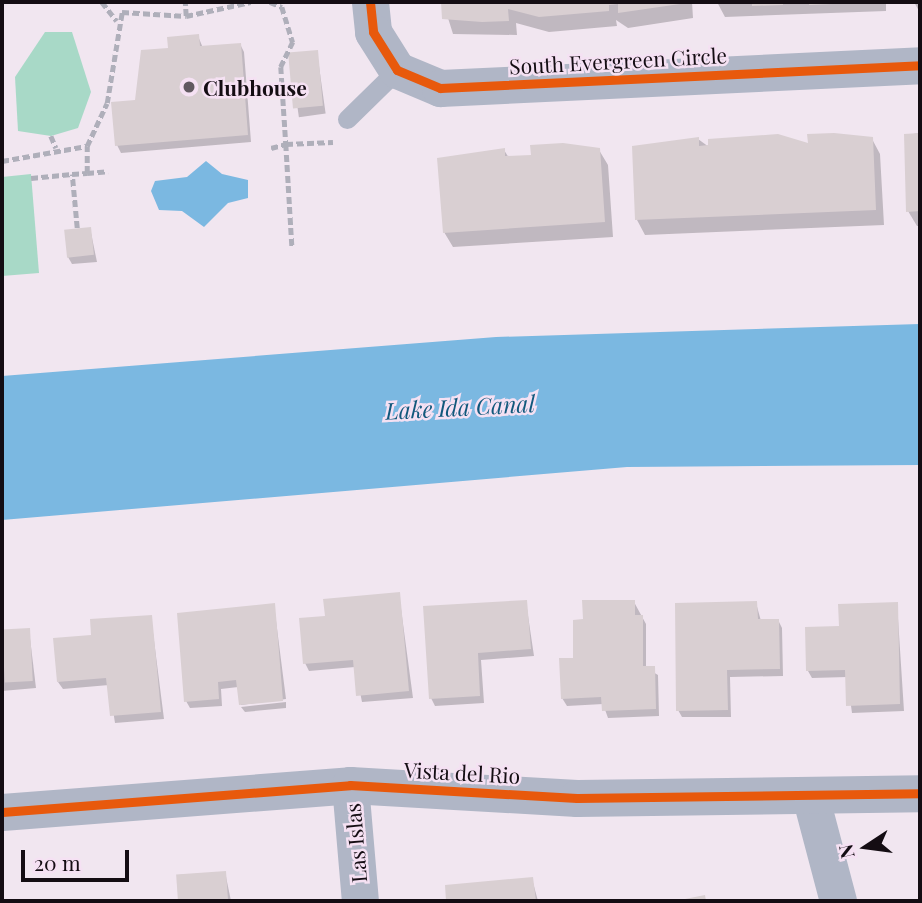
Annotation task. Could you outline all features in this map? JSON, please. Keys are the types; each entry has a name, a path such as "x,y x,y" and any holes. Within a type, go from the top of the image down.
{"street":[{"path":"370,2 373,32 397,70"},
{"name":"South Evergreen Circle","path":"397,70 440,88 920,65"},
{"name":"Vista del Rio","path":"2,812 350,785 577,798 920,793"},
{"name":"Las Islas","path":"350,785 360,901"},
{"path":"810,795 838,901"}],"lane":[{"path":"347,118 397,70"}],"path":[{"path":"102,2 117,21"},
{"path":"185,2 186,16"},
{"path":"87,173 87,146 107,103 117,21 131,9 161,19 250,2"},
{"path":"270,2 282,7 293,42 281,67 292,246"},
{"path":"51,136 55,148"},
{"path":"271,148 286,144 327,143"},
{"path":"2,161 55,148 87,146"},
{"path":"31,178 108,171"},
{"path":"72,174 76,228"}],"green space":[{"path":"45,32 72,32 91,92 78,128 51,136 18,131 15,77"},
{"path":"31,174 39,273 2,276 2,177"}],"water":[{"path":"206,161 222,174 248,180 248,198 228,203 204,227 182,211 159,210 151,191 155,181 187,177"},
{"name":"Lake Ida Canal","path":"920,324 920,465 627,467 2,520 2,376 496,337"}],"building":[{"path":"441,2 680,4 618,13 618,4 609,5 609,11 539,17 508,9 509,21 482,22 442,19"},
{"path":"752,2 783,2 783,5 752,6"},
{"path":"809,2 832,2 832,4 809,5"},
{"name":"Clubhouse","path":"199,34 200,46 241,43 248,135 115,146 111,102 135,100 141,50 168,48 167,37"},
{"path":"318,50 323,106 293,108 288,53"},
{"path":"834,133 873,137 876,210 635,220 632,146 699,137 699,146 708,145 708,139 778,134 808,143 807,134"},
{"path":"920,133 920,211 906,212 904,134"},
{"path":"563,143 600,148 605,222 443,233 437,158 505,148 505,156 531,155 530,145"},
{"path":"91,227 94,255 67,258 64,230"},
{"path":"400,592 409,691 356,696 353,660 303,664 299,618 325,616 323,599"},
{"path":"527,600 531,649 478,653 480,696 429,699 423,606"},
{"path":"582,600 635,600 635,615 643,615 643,666 655,666 656,709 602,711 601,697 561,699 559,658 573,658 573,620 583,619"},
{"path":"757,601 758,619 779,619 780,669 727,670 728,710 676,711 675,603"},
{"path":"898,602 900,704 846,706 845,670 806,671 805,627 839,626 838,604"},
{"path":"275,603 283,701 239,705 236,680 218,682 219,699 184,702 177,613"},
{"path":"152,615 161,712 110,716 106,678 57,682 53,638 91,635 90,619"},
{"path":"30,628 33,681 5,682 2,629"},
{"path":"226,871 228,901 178,901 176,874"},
{"path":"533,877 536,901 446,901 445,885"},
{"path":"705,895 706,901 680,901 680,900"}],"cycle path":[{"path":"370,2 373,32 397,70 440,88 920,65"},
{"path":"2,812 350,785 577,798 920,793"}],"place":[{"name":"Clubhouse","path":"189,87"}]}
